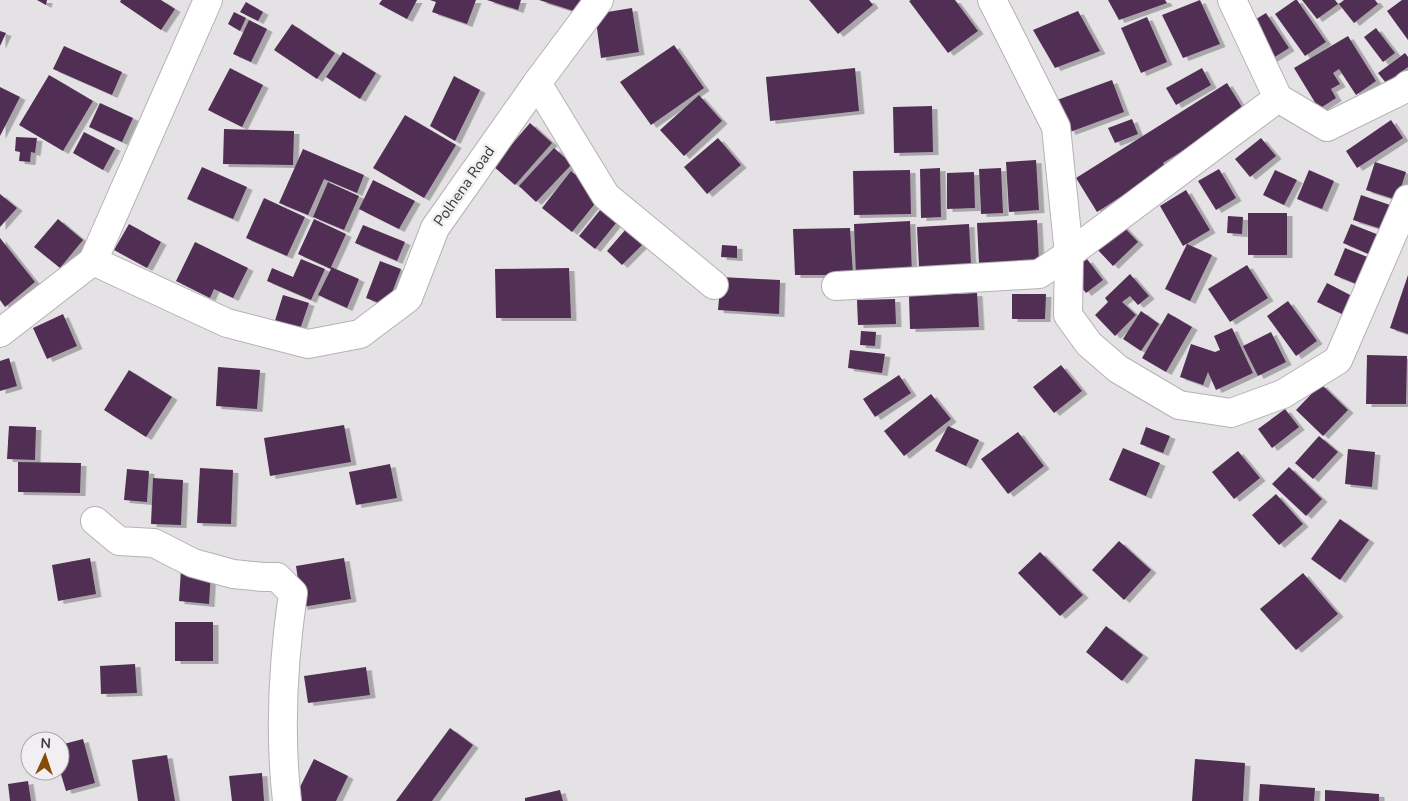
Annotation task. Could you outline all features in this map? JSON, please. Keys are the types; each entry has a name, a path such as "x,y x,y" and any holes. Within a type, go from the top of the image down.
{"street":[{"path":"0,333 93,261 208,0"},
{"name":"Polhena Road","path":"93,261 228,324 308,344 360,334 408,298 435,228 537,82 598,0"},
{"path":"992,0 1056,127 1069,254 1068,315 1089,344 1118,369 1179,405 1231,413 1283,394 1338,360 1408,199"},
{"path":"1232,0 1278,98 1327,127 1404,89 1408,85"},
{"path":"537,82 606,196 714,285"},
{"path":"836,286 1039,274 1069,254 1278,98"},
{"path":"95,520 118,541 154,543 193,563 233,574 277,577 293,593 283,691 287,801"}],"building":[{"path":"37,0 47,0 46,5"},
{"path":"121,0 161,0 175,9 161,30 120,2"},
{"path":"382,0 417,0 407,19 379,4"},
{"path":"430,0 476,0 467,24 432,12 436,2"},
{"path":"487,0 521,0 518,10"},
{"path":"539,0 581,0 577,12"},
{"path":"809,0 869,0 873,5 838,34"},
{"path":"955,0 978,31 948,53 909,1"},
{"path":"1108,0 1165,0 1167,3 1119,20"},
{"path":"1200,0 1220,44 1183,58 1162,15"},
{"path":"1297,0 1326,42 1305,56 1275,14"},
{"path":"1302,0 1335,0 1338,4 1317,19"},
{"path":"1344,0 1375,0 1378,4 1354,23 1339,4"},
{"path":"1402,0 1408,0 1408,40 1387,11"},
{"path":"246,2 263,12 258,21 240,12"},
{"path":"632,8 639,52 601,58 595,14"},
{"path":"1078,11 1100,51 1055,68 1033,30"},
{"path":"234,12 246,18 240,31 228,24"},
{"path":"1266,13 1289,48 1270,60 1248,24"},
{"path":"1147,17 1167,62 1141,73 1121,28"},
{"path":"249,20 267,29 251,62 233,54"},
{"path":"292,24 335,53 317,79 274,50"},
{"path":"1376,28 1395,53 1383,62 1364,37"},
{"path":"0,31 6,33 0,46"},
{"path":"1348,36 1376,81 1356,95 1339,69 1333,73 1340,84 1331,89 1336,98 1319,109 1294,68"},
{"path":"674,45 704,88 651,125 620,82"},
{"path":"64,46 122,72 112,95 53,69"},
{"path":"343,52 376,73 360,99 326,77"},
{"path":"1405,53 1408,57 1408,67 1386,83 1378,73"},
{"path":"230,68 263,85 242,127 208,110"},
{"path":"855,68 859,111 770,121 766,77"},
{"path":"1202,68 1211,85 1176,105 1166,88"},
{"path":"49,75 93,101 63,151 19,125"},
{"path":"454,76 480,90 455,141 430,126"},
{"path":"1112,80 1124,112 1070,132 1057,100"},
{"path":"1227,83 1245,112 1163,163 1166,168 1097,212 1076,178"},
{"path":"0,87 20,97 0,136"},
{"path":"699,95 722,121 684,156 660,130"},
{"path":"100,103 133,118 122,142 89,127"},
{"path":"932,106 933,152 894,153 893,107"},
{"path":"405,115 456,145 424,198 373,168"},
{"path":"1132,119 1138,134 1115,143 1108,128"},
{"path":"1391,120 1403,138 1357,168 1346,151"},
{"path":"530,123 552,143 515,185 493,166"},
{"path":"224,129 294,131 293,165 223,164"},
{"path":"84,132 115,148 103,170 73,153"},
{"path":"16,137 37,138 35,153 31,152 30,162 19,161 20,152 15,151"},
{"path":"718,138 741,165 707,194 684,167"},
{"path":"1261,138 1276,156 1250,177 1235,159"},
{"path":"554,148 572,164 536,202 519,186"},
{"path":"303,149 364,175 357,193 324,179 308,215 279,203"},
{"path":"1036,160 1039,210 1009,212 1006,162"},
{"path":"1375,162 1406,172 1397,200 1366,190"},
{"path":"202,167 247,187 233,219 187,199"},
{"path":"940,168 941,217 921,218 920,169"},
{"path":"1001,168 1003,213 981,214 979,169"},
{"path":"1219,169 1236,198 1216,210 1198,181"},
{"path":"910,170 911,214 854,215 853,171"},
{"path":"1275,170 1297,180 1284,205 1263,195"},
{"path":"1309,170 1334,181 1322,209 1297,199"},
{"path":"571,171 602,195 572,232 542,208"},
{"path":"974,172 975,208 947,209 947,173"},
{"path":"373,180 415,201 399,229 359,209"},
{"path":"328,182 359,196 344,230 313,217"},
{"path":"1186,190 1210,230 1183,246 1160,206"},
{"path":"0,194 17,208 0,227"},
{"path":"1361,195 1393,206 1385,230 1353,220"},
{"path":"264,198 305,217 287,256 246,238"},
{"path":"605,204 621,217 595,249 579,236"},
{"path":"1248,213 1287,213 1287,255 1248,255"},
{"path":"1228,216 1243,217 1242,234 1227,233"},
{"path":"58,219 83,240 60,268 34,247"},
{"path":"314,219 346,234 331,267 359,279 347,308 318,295 331,269 298,254"},
{"path":"1037,220 1039,261 979,264 977,223"},
{"path":"910,221 912,275 856,277 854,224"},
{"path":"129,224 161,242 147,268 114,250"},
{"path":"969,224 971,264 919,267 917,227"},
{"path":"1121,224 1138,242 1113,266 1096,248"},
{"path":"1351,224 1379,235 1371,255 1343,243"},
{"path":"363,225 405,242 397,261 355,243"},
{"path":"850,228 853,275 795,275 793,229"},
{"path":"626,229 643,244 622,265 607,251"},
{"path":"0,238 35,282 5,307 0,300"},
{"path":"195,242 248,268 233,298 214,289 210,298 176,281"},
{"path":"1187,244 1212,255 1190,301 1165,289"},
{"path":"722,245 737,246 737,258 721,257"},
{"path":"1345,248 1370,258 1359,285 1334,275"},
{"path":"301,259 325,269 311,300 267,281 272,268 293,277"},
{"path":"1087,259 1103,280 1086,293 1070,272"},
{"path":"380,261 401,269 387,306 366,298"},
{"path":"1247,265 1268,298 1230,322 1208,289"},
{"path":"569,268 571,318 496,318 495,269"},
{"path":"1130,274 1149,296 1138,305 1130,296 1122,302 1136,315 1115,336 1095,315 1108,302 1105,298"},
{"path":"1408,275 1408,334 1390,328"},
{"path":"721,277 780,280 779,314 718,310"},
{"path":"1327,283 1352,296 1342,314 1317,302"},
{"path":"977,293 979,327 910,329 909,296"},
{"path":"1012,294 1046,294 1045,319 1012,319"},
{"path":"283,295 309,303 298,335 273,327"},
{"path":"895,299 896,324 858,325 857,300"},
{"path":"1288,301 1317,341 1296,356 1267,316"},
{"path":"1141,311 1159,324 1141,351 1123,339"},
{"path":"1168,313 1192,327 1166,372 1142,358"},
{"path":"63,314 77,346 47,359 33,328"},
{"path":"1232,328 1253,373 1216,390 1208,372 1203,385 1180,377 1191,344 1215,352 1220,350 1214,336"},
{"path":"861,331 876,332 875,346 860,345"},
{"path":"1271,332 1286,362 1258,376 1243,346"},
{"path":"850,350 885,354 882,373 848,368"},
{"path":"1367,355 1407,356 1406,404 1366,404"},
{"path":"9,358 17,386 0,391 0,361"},
{"path":"1061,365 1082,391 1054,413 1033,387"},
{"path":"218,367 260,370 257,409 216,406"},
{"path":"129,370 172,397 146,437 104,410"},
{"path":"899,375 911,393 875,417 863,399"},
{"path":"1321,384 1348,410 1323,436 1296,410"},
{"path":"931,394 951,419 904,456 884,431"},
{"path":"1285,409 1299,427 1272,448 1258,429"},
{"path":"344,425 351,462 270,476 264,438"},
{"path":"9,426 36,427 35,460 7,459"},
{"path":"948,426 979,440 966,466 935,451"},
{"path":"1146,427 1170,436 1163,453 1140,444"},
{"path":"1018,432 1044,466 1008,494 981,459"},
{"path":"1319,436 1338,452 1313,479 1295,463"},
{"path":"1123,448 1160,463 1146,496 1109,480"},
{"path":"1348,449 1375,452 1372,487 1345,484"},
{"path":"1238,451 1260,478 1234,499 1212,472"},
{"path":"18,462 81,463 80,493 18,492"},
{"path":"390,464 397,498 356,505 349,472"},
{"path":"1289,467 1322,499 1306,516 1272,484"},
{"path":"200,468 233,470 231,524 197,523"},
{"path":"127,469 149,471 147,502 124,500"},
{"path":"153,478 183,480 181,525 151,524"},
{"path":"1276,494 1303,524 1279,545 1252,515"},
{"path":"1340,519 1369,540 1340,580 1311,559"},
{"path":"1119,541 1151,570 1124,600 1092,570"},
{"path":"1040,552 1083,595 1060,616 1018,573"},
{"path":"90,558 96,594 58,601 52,565"},
{"path":"344,558 351,599 302,607 296,566"},
{"path":"181,569 211,571 209,604 179,601"},
{"path":"1303,573 1338,614 1296,650 1260,609"},
{"path":"175,622 213,622 213,661 175,661"},
{"path":"1106,626 1143,655 1122,681 1086,652"},
{"path":"135,664 137,693 101,694 100,666"},
{"path":"366,667 370,695 308,703 304,676"},
{"path":"450,728 473,745 432,801 396,801"},
{"path":"83,739 95,783 66,791 63,781 70,781 70,742"},
{"path":"167,755 175,801 138,801 132,760"},
{"path":"314,759 348,776 336,801 293,801"},
{"path":"1195,759 1245,763 1243,801 1192,801"},
{"path":"262,773 264,801 232,801 229,776"},
{"path":"28,781 31,801 10,801 8,784"},
{"path":"1260,784 1315,788 1314,801 1259,801"},
{"path":"560,790 563,801 525,801 525,798"},
{"path":"1325,790 1379,794 1379,801 1325,801"}]}
